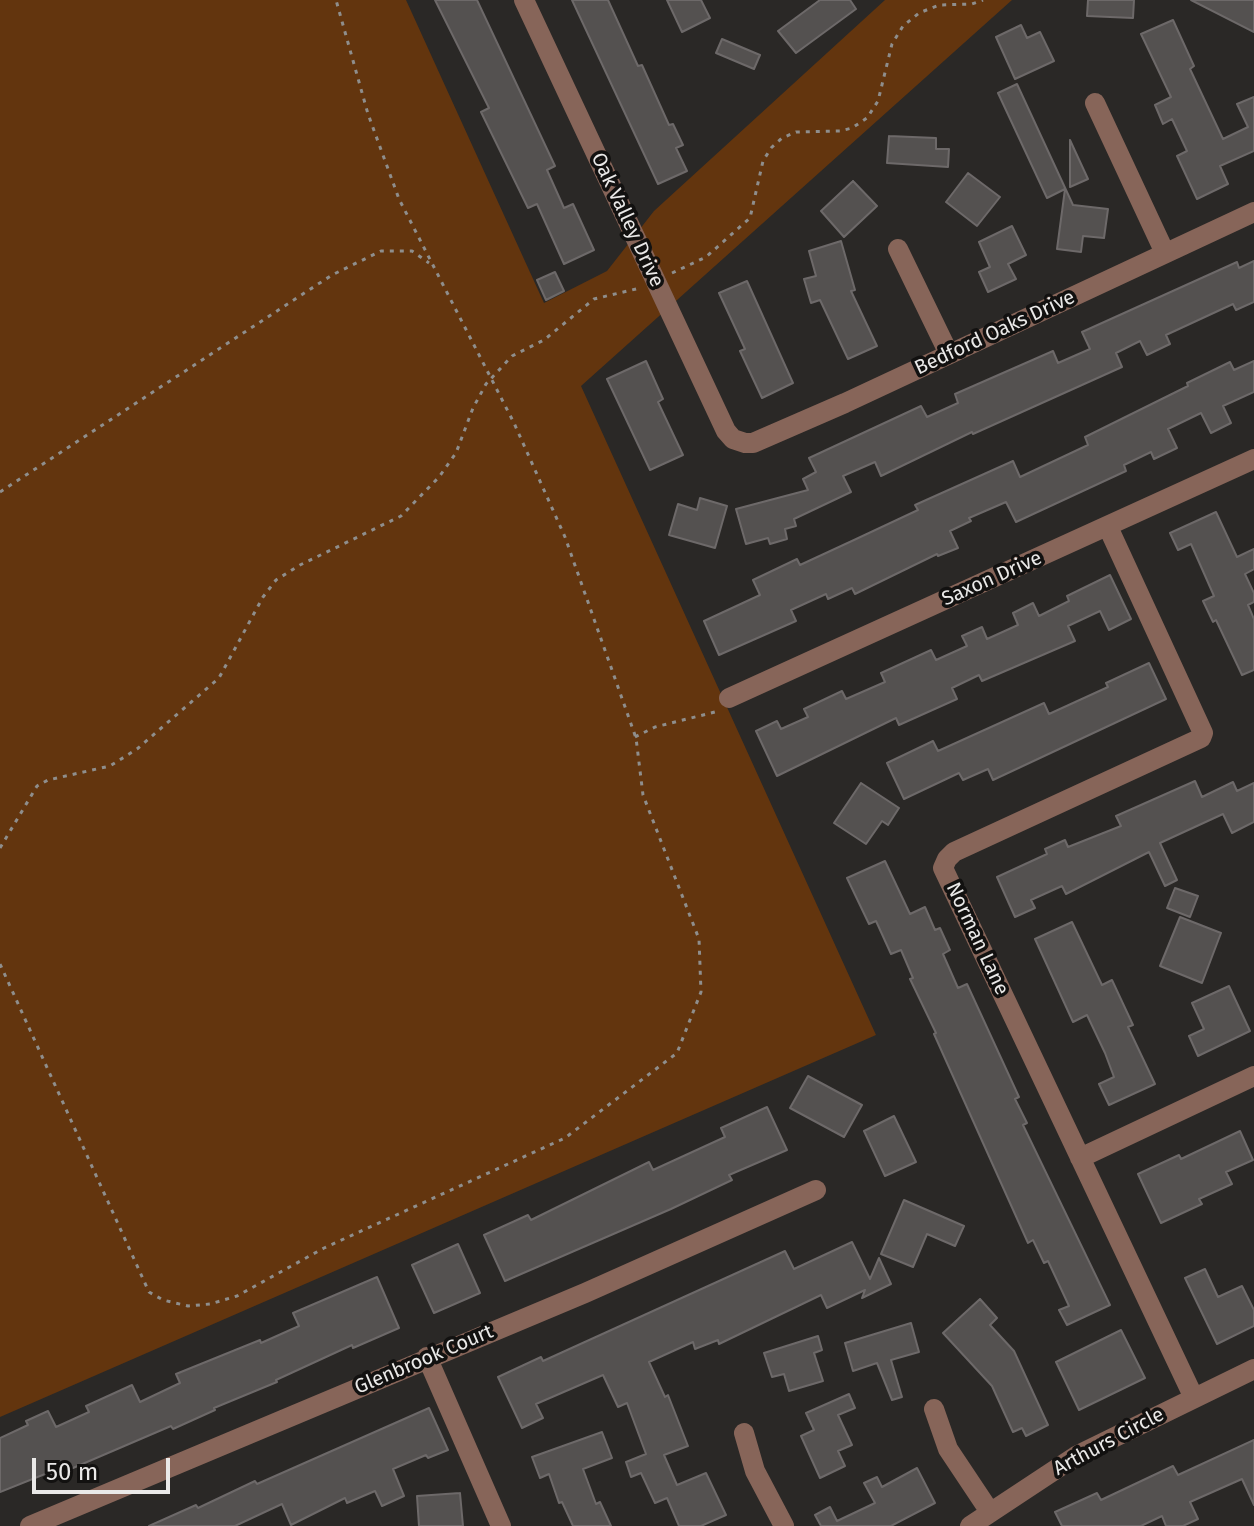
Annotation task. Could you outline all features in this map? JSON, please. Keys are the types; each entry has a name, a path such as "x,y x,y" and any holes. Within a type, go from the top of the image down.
{"street":[{"name":"Oak Valley Drive","path":"524,0 726,431 733,439"},
{"path":"1095,103 1165,253"},
{"name":"Bedford Oaks Drive","path":"733,439 753,443 1254,212"},
{"path":"898,249 949,354"},
{"name":"Saxon Drive","path":"729,698 1254,459"},
{"name":"Norman Lane","path":"1108,527 1203,733 1201,738 954,852 943,868 1194,1398"},
{"path":"1080,1158 1254,1076"},
{"name":"Glenbrook Court","path":"30,1526 600,1287 816,1190"},
{"path":"427,1357 501,1526"},
{"name":"Arthurs Circle","path":"970,1526 1076,1456 1254,1369"},
{"path":"934,1409 948,1449 990,1512"},
{"path":"744,1433 755,1471 784,1526"}],"path":[{"path":"0,964 149,1292 163,1300 188,1306 210,1304 237,1296 324,1248 565,1138 677,1053 701,992 699,939 643,795 635,737 565,537 514,423 399,199 368,114 336,0"},
{"path":"0,848 37,786 48,780 110,766 137,749 219,678 263,597 276,580 300,565 401,516 439,477 456,453 473,408 490,379 512,356 544,340 594,299 638,289 706,257 750,218 763,161 771,148 782,138 796,132 840,131 852,128 867,118 878,101 892,44 903,26 919,13 939,5 972,4 983,0"},
{"path":"0,492 332,275 381,251 412,251 432,266"},
{"path":"635,737 655,727 697,715 714,712 727,716 736,714 729,698"}],"shaded area":[{"path":"0,0 406,0 544,303 607,271 654,211 885,0 1012,0 581,386 876,1035 0,1417"}],"building":[{"path":"435,0 477,0 555,166 547,170 564,208 573,204 594,250 564,264 537,204 528,208 481,112 489,108"},
{"path":"572,0 608,0 638,66 642,65 669,125 673,124 683,145 676,148 687,171 658,184"},
{"path":"667,0 701,0 710,18 682,32"},
{"path":"820,0 850,0 856,9 796,53 778,31"},
{"path":"1088,0 1134,0 1133,18 1087,16"},
{"path":"1191,0 1254,0 1254,32"},
{"path":"1173,20 1194,66 1190,69 1223,139 1248,127 1237,104 1254,97 1254,151 1220,166 1228,184 1197,199 1177,156 1187,151 1172,119 1163,124 1155,105 1171,97 1141,34"},
{"path":"1021,25 1027,38 1040,32 1054,61 1015,79 996,37"},
{"path":"722,39 760,55 754,69 716,53"},
{"path":"1017,84 1073,205 1108,209 1104,238 1083,236 1081,252 1057,249 1065,189 1047,198 998,93"},
{"path":"889,136 936,138 936,149 949,149 948,167 887,163"},
{"path":"1070,140 1088,179 1070,187"},
{"path":"968,173 1000,197 977,226 946,202"},
{"path":"853,181 877,206 844,237 821,211"},
{"path":"1012,226 1026,255 1008,264 1016,279 988,292 979,272 990,267 979,242"},
{"path":"841,241 855,290 851,291 877,346 848,359 820,300 811,303 804,279 816,276 809,251"},
{"path":"1254,261 1254,302 1236,310 1233,304 1166,335 1170,344 1147,355 1140,341 1116,353 1122,367 972,432 881,476 875,462 843,476 851,492 794,519 796,526 785,529 787,539 770,544 768,538 746,544 736,509 808,490 803,479 816,472 809,458 921,406 927,417 958,403 955,394 1053,351 1058,363 1090,349 1082,332 1237,262 1239,268"},
{"path":"555,272 564,291 546,300 537,280"},
{"path":"747,281 793,383 762,398 740,351 745,349 719,293"},
{"path":"646,361 663,399 658,402 683,455 650,470 607,379"},
{"path":"1254,361 1254,392 1223,406 1231,423 1211,433 1201,413 1168,429 1177,448 1154,459 1151,452 1124,465 1126,471 1016,522 1006,502 969,518 971,521 950,531 958,548 937,554 855,594 852,588 828,599 826,594 791,610 796,621 719,655 704,621 760,595 753,580 797,559 800,565 918,510 915,505 1013,461 1020,477 1088,445 1085,437 1188,386 1187,383 1230,362 1234,370"},
{"path":"700,498 727,506 715,548 669,535 678,504 697,510"},
{"path":"1216,512 1237,557 1254,549 1254,569 1245,574 1254,593 1254,602 1248,605 1254,619 1254,670 1242,675 1216,620 1213,622 1203,601 1214,596 1191,544 1178,550 1170,533"},
{"path":"1110,575 1131,619 1109,630 1100,611 1068,626 1075,641 982,681 979,675 952,688 957,699 899,725 896,718 777,776 756,731 777,721 781,729 808,717 804,709 842,691 846,699 885,682 881,673 931,650 936,660 967,646 962,636 982,627 987,639 1018,625 1013,613 1033,603 1039,616 1069,601 1067,596"},
{"path":"1149,663 1166,699 993,780 988,769 963,780 959,773 904,799 887,763 933,741 938,751 1044,703 1049,714 1108,687 1106,683"},
{"path":"1195,781 1202,797 1233,782 1237,791 1254,783 1254,822 1232,833 1223,814 1160,843 1177,880 1165,886 1149,852 1066,894 1062,886 1031,900 1035,908 1015,917 997,877 1047,854 1045,849 1065,840 1068,847 1121,826 1116,816"},
{"path":"861,783 899,808 888,825 882,821 866,844 834,823"},
{"path":"885,861 910,914 925,907 935,930 940,928 950,950 943,954 958,988 967,984 1019,1097 1015,1099 1027,1123 1023,1125 1110,1305 1067,1325 1059,1310 1069,1306 1048,1261 1044,1263 1033,1240 1028,1243 910,979 913,978 901,950 891,954 876,921 869,924 847,878"},
{"path":"1175,888 1198,896 1190,917 1167,908"},
{"path":"1180,917 1221,933 1202,983 1160,966"},
{"path":"1072,922 1102,985 1112,980 1133,1025 1128,1027 1155,1084 1109,1105 1099,1084 1114,1077 1105,1053 1087,1015 1073,1022 1035,939"},
{"path":"1229,986 1250,1031 1198,1056 1189,1036 1204,1029 1192,1003"},
{"path":"808,1076 862,1105 844,1137 790,1108"},
{"path":"767,1107 787,1150 729,1175 732,1180 671,1209 505,1281 484,1235 528,1215 531,1220 649,1162 653,1170 725,1137 721,1128"},
{"path":"894,1116 916,1162 885,1176 864,1131"},
{"path":"1240,1131 1253,1160 1226,1172 1232,1184 1199,1199 1202,1204 1161,1223 1138,1174 1179,1155 1181,1159"},
{"path":"904,1200 964,1226 955,1246 927,1234 913,1267 881,1254"},
{"path":"852,1242 870,1279 879,1258 891,1284 862,1298 865,1290 827,1308 821,1295 719,1344 718,1340 695,1349 693,1342 649,1362 665,1397 668,1395 688,1446 664,1455 677,1485 706,1473 726,1515 701,1526 679,1526 667,1498 655,1503 641,1473 631,1477 626,1462 646,1454 627,1403 618,1407 603,1375 536,1404 543,1418 522,1428 498,1377 541,1357 543,1361 785,1251 794,1269"},
{"path":"458,1244 480,1293 434,1313 412,1265"},
{"path":"1205,1269 1218,1297 1242,1286 1254,1310 1254,1326 1217,1344 1185,1278"},
{"path":"377,1277 399,1328 353,1348 352,1345 173,1429 171,1426 52,1477 50,1472 0,1492 0,1438 28,1425 26,1421 48,1411 56,1427 89,1412 86,1406 132,1385 140,1402 180,1383 176,1374 299,1326 293,1313"},
{"path":"980,1299 997,1318 990,1325 1014,1351 1048,1425 1026,1436 1022,1428 1013,1432 992,1386 943,1333"},
{"path":"911,1323 919,1352 891,1360 902,1397 892,1400 877,1363 853,1371 845,1343"},
{"path":"1121,1330 1145,1378 1079,1410 1056,1362"},
{"path":"818,1336 822,1350 814,1353 823,1381 789,1391 784,1374 772,1377 764,1353"},
{"path":"849,1394 855,1408 838,1415 852,1445 838,1451 845,1466 820,1478 801,1436 814,1430 806,1413"},
{"path":"429,1408 448,1450 428,1458 426,1455 393,1469 404,1496 382,1506 375,1491 347,1503 345,1498 291,1525 282,1504 235,1526 149,1526 196,1505 198,1508 255,1481 257,1484"},
{"path":"602,1432 612,1458 583,1469 596,1504 600,1502 611,1526 573,1526 562,1502 559,1503 549,1474 540,1478 532,1457"},
{"path":"1254,1440 1254,1505 1242,1479 1190,1502 1198,1519 1183,1526 1166,1526 1162,1516 1141,1526 1062,1526 1055,1512 1097,1493 1101,1500 1173,1466 1178,1475"},
{"path":"917,1468 935,1503 891,1526 821,1526 815,1515 830,1507 837,1521 875,1503 864,1483 877,1477 882,1487"},
{"path":"460,1493 463,1526 419,1526 417,1496"}]}
